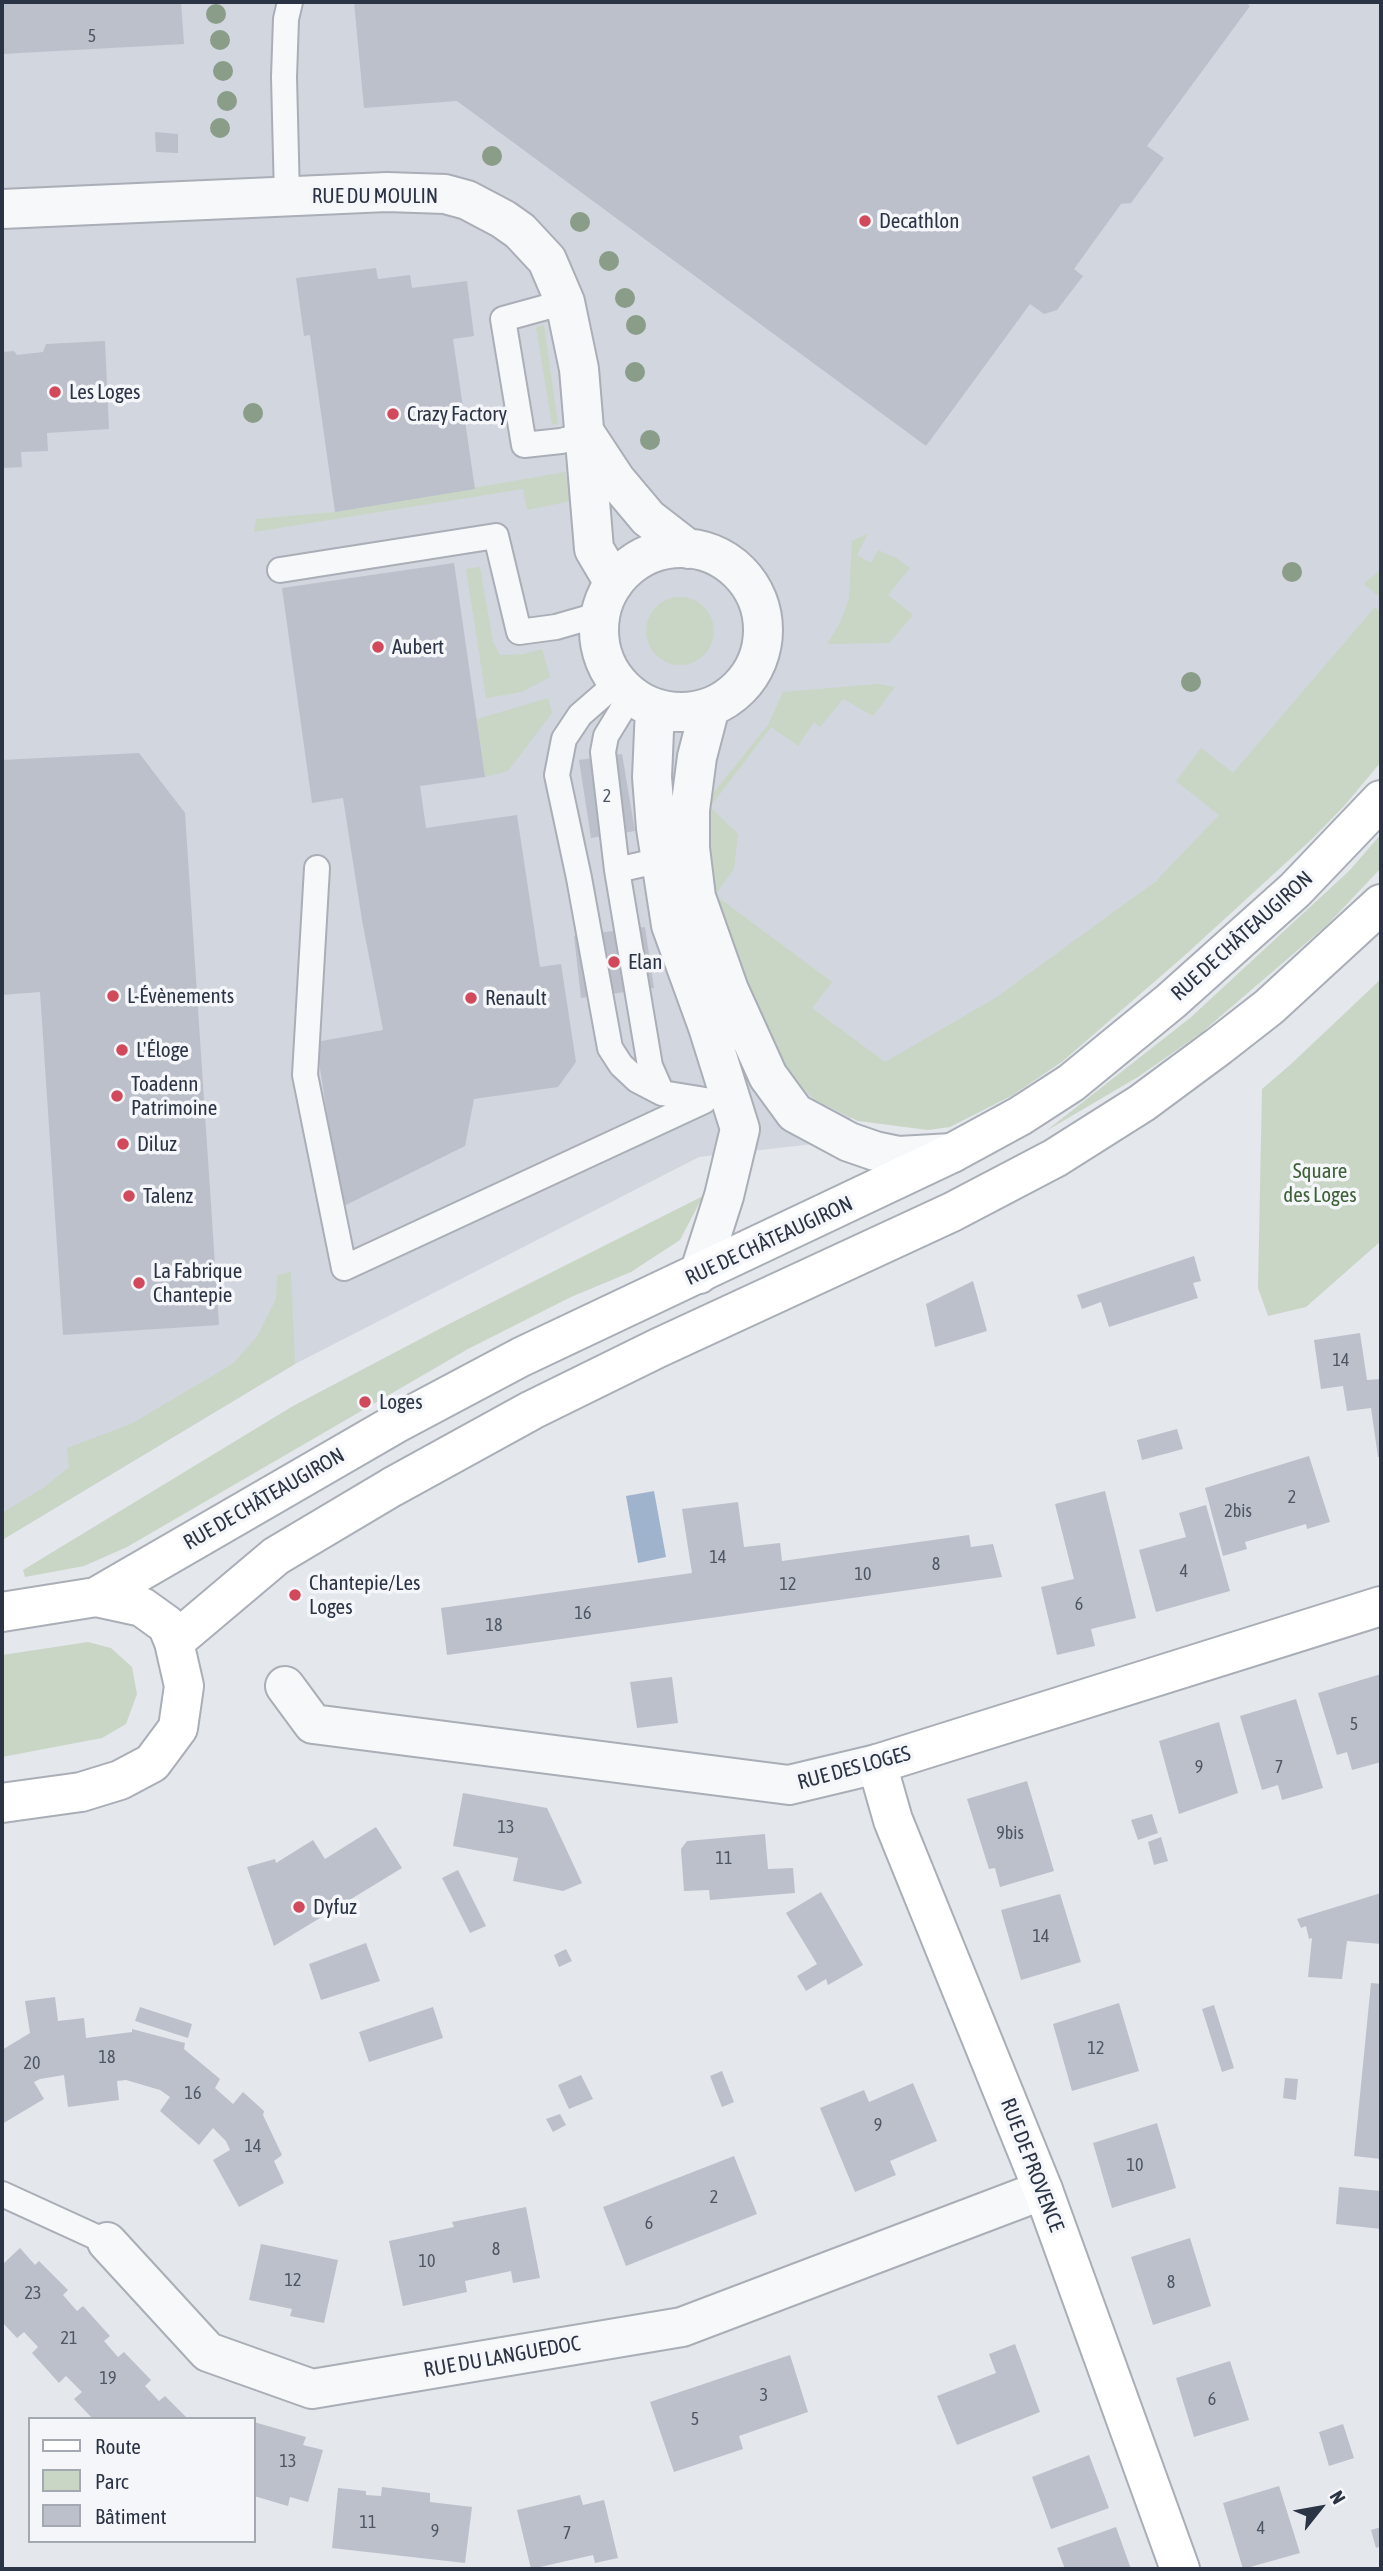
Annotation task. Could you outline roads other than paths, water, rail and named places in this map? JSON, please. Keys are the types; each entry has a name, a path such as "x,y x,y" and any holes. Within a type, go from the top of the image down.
{"main road":[{"name":"RUE DE CHÂTEAUGIRON","path":"96,1597 395,1424 521,1357 699,1275 951,1153 1030,1110 1122,1044 1295,890 1381,800"},
{"path":"174,1642 276,1556 404,1480 533,1410 657,1348 952,1212 1055,1158 1142,1103 1229,1038 1287,992 1381,904"},
{"path":"2,1612 96,1597 142,1607 167,1625 174,1642 184,1686 178,1728 152,1763 120,1780 82,1792 2,1803"},
{"name":"RUE DES LOGES","path":"877,1764 1381,1606"},
{"name":"RUE DE PROVENCE","path":"877,1764 893,1820 1043,2190 1180,2569"}],"street":[{"name":"RUE DU MOULIN","path":"2,209 387,192 445,194 467,200 503,219 534,245 547,260 565,302 579,369 594,549 608,599"},
{"name":"RUE DU MOULIN","path":"585,435 616,480 648,518 688,549"},
{"path":"634,695 683,712 710,708 727,699 742,686 753,671 763,633 755,595 745,579 730,565 717,557 688,549 671,549 639,560 608,599 600,638 606,662 634,695 652,777 656,828 671,925 708,1027 716,1096 740,1129 724,1196 699,1275"},
{"path":"710,708 697,757 690,810 690,848 696,897 729,990 768,1076 795,1113 849,1142 899,1156 951,1153"},
{"name":"RUE DES LOGES","path":"285,1686 313,1724 789,1785 877,1764"},
{"name":"RUE DU LANGUEDOC","path":"107,2242 208,2352 312,2389 682,2327 1043,2190"}],"lane":[{"path":"287,197 284,77 286,19 290,2"},
{"path":"565,302 503,319 524,445 585,435"},
{"path":"279,570 496,536 519,632 556,627 608,599"},
{"path":"634,695 606,736 603,752 617,870 650,1066 662,1093"},
{"path":"634,695 580,715 564,739 557,775 610,1048 621,1066 637,1080 662,1093 716,1096"},
{"path":"617,870 661,860"},
{"path":"317,868 305,1075 345,1268 716,1096"},
{"name":"RUE DU LANGUEDOC","path":"2,2194 107,2242"}],"water":[{"path":"654,1491 666,1557 638,1563 626,1496"}],"place":[{"name":"Decathlon","path":"865,221"},
{"name":"Les Loges","path":"55,392"},
{"name":"Crazy Factory","path":"393,414"},
{"name":"Aubert","path":"378,647"},
{"name":"Elan","path":"614,962"},
{"name":"L-Évènements","path":"113,996"},
{"name":"Renault","path":"471,998"},
{"name":"L'Éloge","path":"122,1050"},
{"name":"Toadenn Patrimoine","path":"117,1096"},
{"name":"Diluz","path":"123,1144"},
{"name":"Talenz","path":"129,1196"},
{"name":"La Fabrique Chantepie","path":"139,1283"},
{"name":"Loges","path":"365,1402"},
{"name":"Chantepie/Les Loges","path":"295,1595"},
{"name":"Dyfuz","path":"299,1907"}],"park label":[{"name":"Square des Loges","path":"1320,1183"}]}
